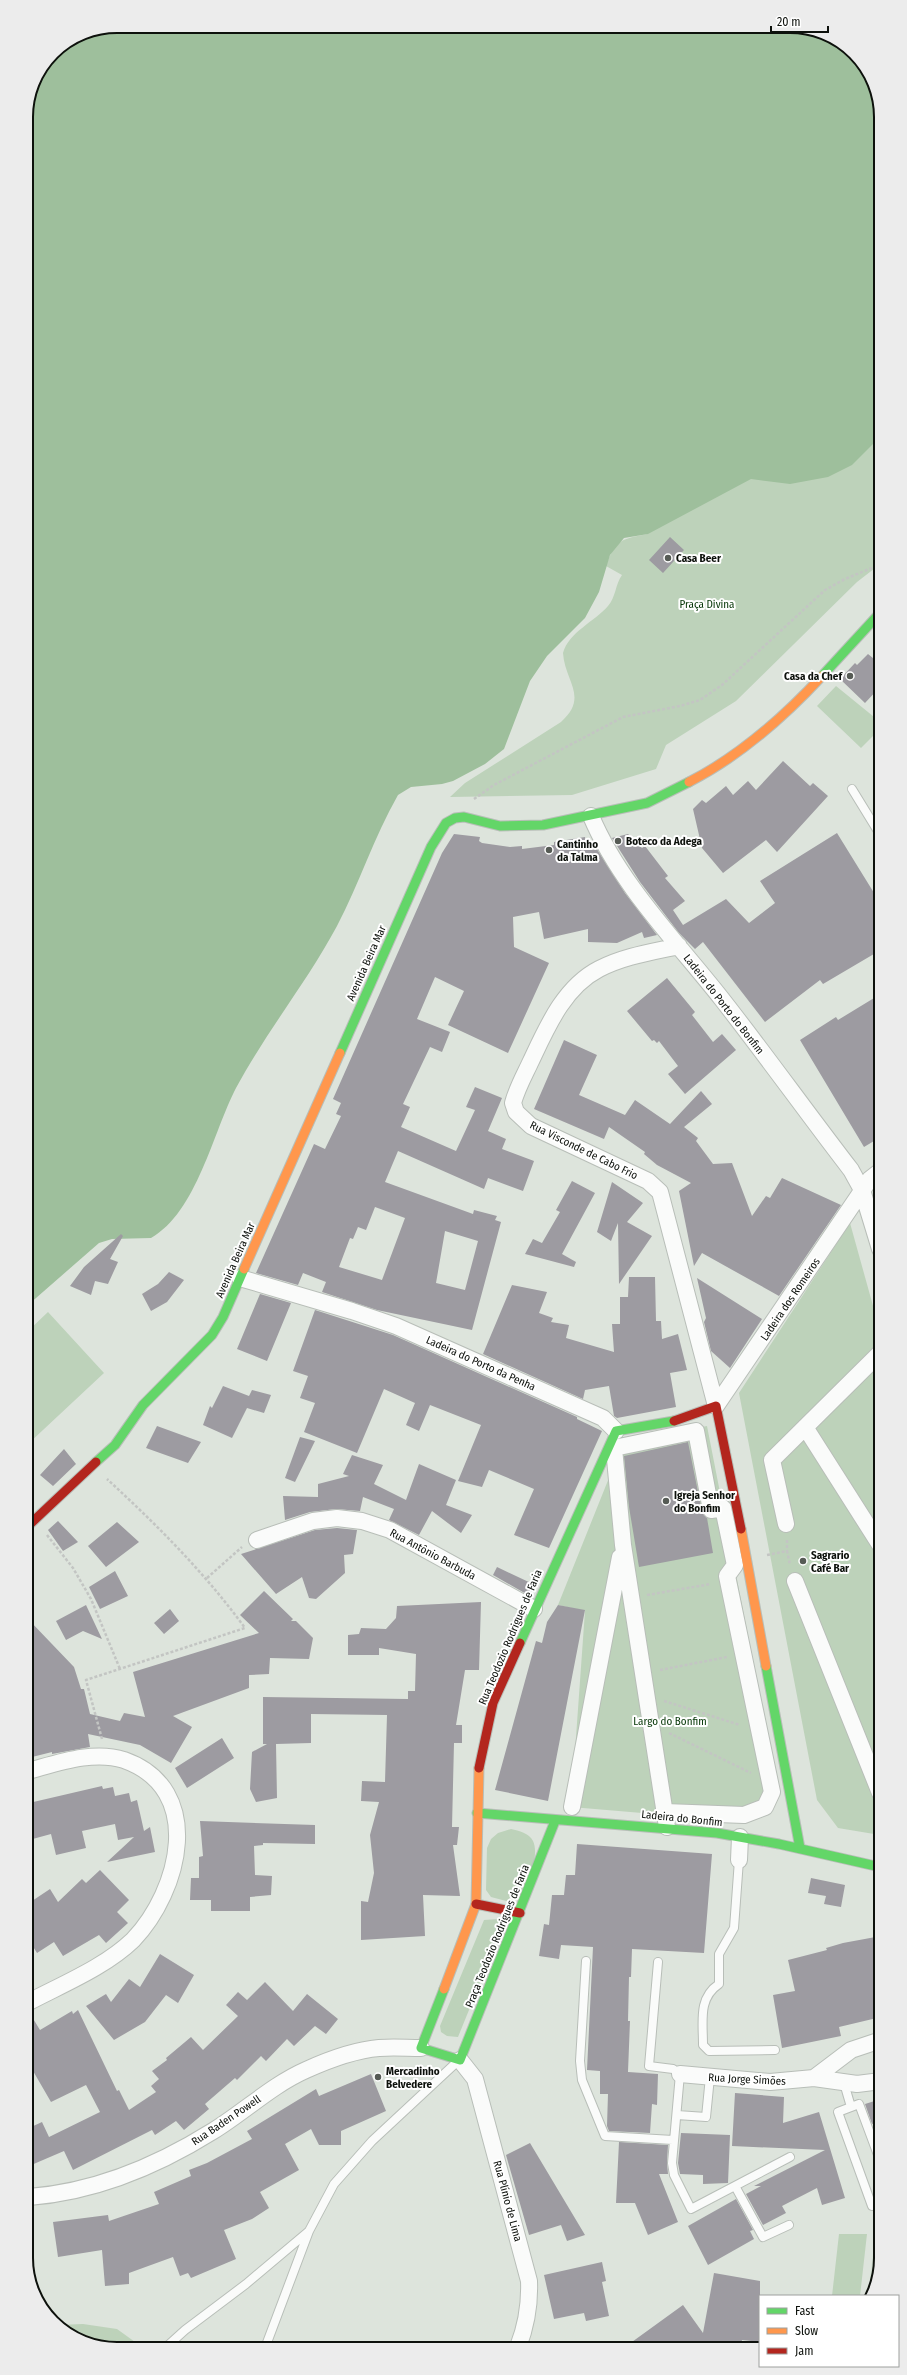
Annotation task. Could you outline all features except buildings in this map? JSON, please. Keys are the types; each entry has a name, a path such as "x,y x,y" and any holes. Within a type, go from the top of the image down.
{"street":[{"path":"455,818 464,817 500,826 521,827 543,825 591,816 647,803 706,773 756,739 803,696 874,619"},
{"name":"Ladeira do Porto do Bonfim","path":"591,816 608,853 851,1170 862,1190 874,1229"},
{"name":"Avenida Beira Mar","path":"33,1522 92,1466 128,1429 143,1405 156,1390 212,1335 223,1317 431,847 446,823 455,818"},
{"name":"Rua Visconde de Cabo Frio","path":"679,946 618,960 598,969 582,982 564,1000 550,1021 513,1103 516,1112 531,1126 648,1182 660,1192 716,1406"},
{"name":"Ladeira dos Romeiros","path":"716,1406 862,1190 874,1176"},
{"name":"Ladeira do Porto da Penha","path":"240,1278 352,1311 403,1329 603,1418 616,1431"},
{"path":"786,1524 772,1460 874,1359"},
{"path":"616,1431 680,1421 698,1415 716,1406 724,1438 800,1848"},
{"path":"805,1427 874,1536"},
{"name":"Rua Teodozio Rodrigues de Faria","path":"421,2048 476,1904 478,1776 482,1746 493,1703 534,1609 616,1431"},
{"path":"696,1432 711,1510 723,1508 735,1565 726,1576 772,1792 765,1807 744,1815 666,1819 623,1545 614,1448 696,1432"},
{"name":"Rua Antônio Barbuda","path":"257,1540 313,1521 337,1518 362,1521 390,1530 534,1609"},
{"path":"572,1807 623,1545"},
{"path":"795,1581 874,1761"},
{"path":"33,1770 88,1757 108,1757 123,1760 141,1769 158,1783 171,1801 178,1825 176,1857 169,1886 152,1915 132,1940 103,1961 33,2000"},
{"name":"Ladeira do Bonfim","path":"477,1813 555,1821 666,1819 740,1837 800,1848 874,1866"},
{"name":"Praça Teodozio Rodrigues de Faria","path":"460,2060 520,1913 555,1821"},
{"path":"740,1837 740,1860"},
{"path":"476,1904 520,1913"},
{"path":"814,2078 851,2050 874,2042"},
{"name":"Rua Baden Powell","path":"33,2197 62,2194 119,2178 178,2151 213,2131 266,2093 305,2070 344,2056 378,2048 421,2048"},
{"path":"421,2048 460,2060"},
{"name":"Rua Plínio de Lima","path":"460,2060 475,2079 529,2281 530,2304 526,2328 520,2342"},
{"name":"Rua Jorge Simões","path":"680,2074 770,2082 814,2078 844,2083 874,2081"}],"lane":[{"path":"852,789 874,825"},
{"path":"740,1860 734,1928 719,1954 719,1984 708,1992 703,2010 703,2045 709,2051 775,2050"},
{"path":"586,1961 580,2061 582,2080 605,2136 673,2140"},
{"path":"658,1962 649,2066 673,2069 680,2074 672,2163 674,2175 691,2209 790,2157"},
{"path":"267,2342 309,2231 334,2184 372,2141 460,2060"},
{"path":"676,2115 706,2117 710,2077"},
{"path":"844,2083 850,2107"},
{"path":"874,2144 859,2104 838,2112 872,2206 874,2205"},
{"path":"735,2186 763,2237 789,2225"},
{"path":"172,2342 185,2330 246,2284 309,2231"}],"path":[{"path":"455,818 472,800 494,785 601,727 623,717 680,706 700,700 722,685 807,604 825,590 844,579 874,567"},
{"path":"92,1466 144,1513 207,1578 245,1628 86,1680 108,1757"},
{"path":"33,1526 73,1568 91,1599 120,1669"},
{"path":"207,1578 233,1554 245,1545 257,1540"},
{"path":"770,1554 787,1551 795,1581"},
{"path":"631,1598 728,1581"},
{"path":"654,1671 739,1655 743,1657"},
{"path":"658,1700 759,1731"},
{"path":"651,1724 770,1782"}],"shaded area":[{"path":"117,33 795,33 812,36 832,44 841,50 860,70 870,90 873,106 874,443 852,465 828,477 790,484 751,479 648,534 624,538 610,555 599,592 585,618 547,656 530,681 504,749 485,764 453,781 442,784 411,787 398,795 381,827 337,926 313,967 260,1047 236,1088 202,1170 192,1191 180,1210 167,1226 151,1238 112,1239 99,1243 33,1301 33,112 39,85 47,70 70,47 85,39"},
{"path":"874,2245 873,2269 869,2287"}],"green space":[{"name":"Praça Divina","path":"874,387 874,569 857,582 736,701 666,745 656,769 572,795 450,797 465,783 561,722 569,713 573,705 574,697 563,653 566,646 576,633 602,612 613,599 622,575 606,566 613,550 617,545 626,539 647,534"},
{"path":"836,686 874,717 874,735 861,748 817,706"},
{"path":"850,1223 874,1309 874,1834 838,1828 817,1800 739,1393"},
{"path":"48,1312 104,1373 33,1439 33,1326"},
{"name":"Largo do Bonfim","path":"707,1426 778,1789 737,1821 571,1807 585,1611 558,1605 623,1443"},
{"path":"511,1829 524,1833 531,1838 535,1848 535,1856 526,1883 521,1891 510,1902 491,1897 486,1890 487,1848 491,1839 498,1833"},
{"path":"498,1919 504,1924 458,2037 447,2036 441,2032 440,2026 484,1920"},
{"path":"839,2234 867,2234 860,2295 832,2295"},
{"path":"83,2324 117,2329 135,2342 112,2342 90,2338 66,2325"}],"traffic: fast":[{"path":"822,676 874,619"},
{"path":"340,1053 431,847 446,823 455,818 464,817 500,826 543,825 647,803 689,782"},
{"path":"96,1462 115,1445 143,1405 212,1335 223,1317 244,1269"},
{"path":"520,1643 616,1431 674,1421"},
{"path":"766,1666 800,1848"},
{"path":"477,1813 717,1833 779,1844 874,1866"},
{"path":"444,1989 421,2048 460,2060 555,1821"}],"traffic: slow":[{"path":"689,782 708,772 760,735 792,707 822,676"},
{"path":"244,1269 340,1053"},
{"path":"741,1529 766,1666"},
{"path":"444,1989 476,1904 479,1768"}],"traffic: jam":[{"path":"674,1421 716,1406 741,1529"},
{"path":"33,1521 96,1462"},
{"path":"479,1768 493,1703 520,1643"},
{"path":"476,1904 520,1913"}],"place":[{"name":"Casa Beer","path":"668,558"},
{"name":"Casa da Chef","path":"850,676"},
{"name":"Boteco da Adega","path":"618,841"},
{"name":"Cantinho da Talma","path":"549,850"},
{"name":"Igreja Senhor do Bonfim","path":"666,1501"},
{"name":"Sagrario Café Bar","path":"803,1561"},
{"name":"Mercadinho Belvedere","path":"378,2077"}]}
